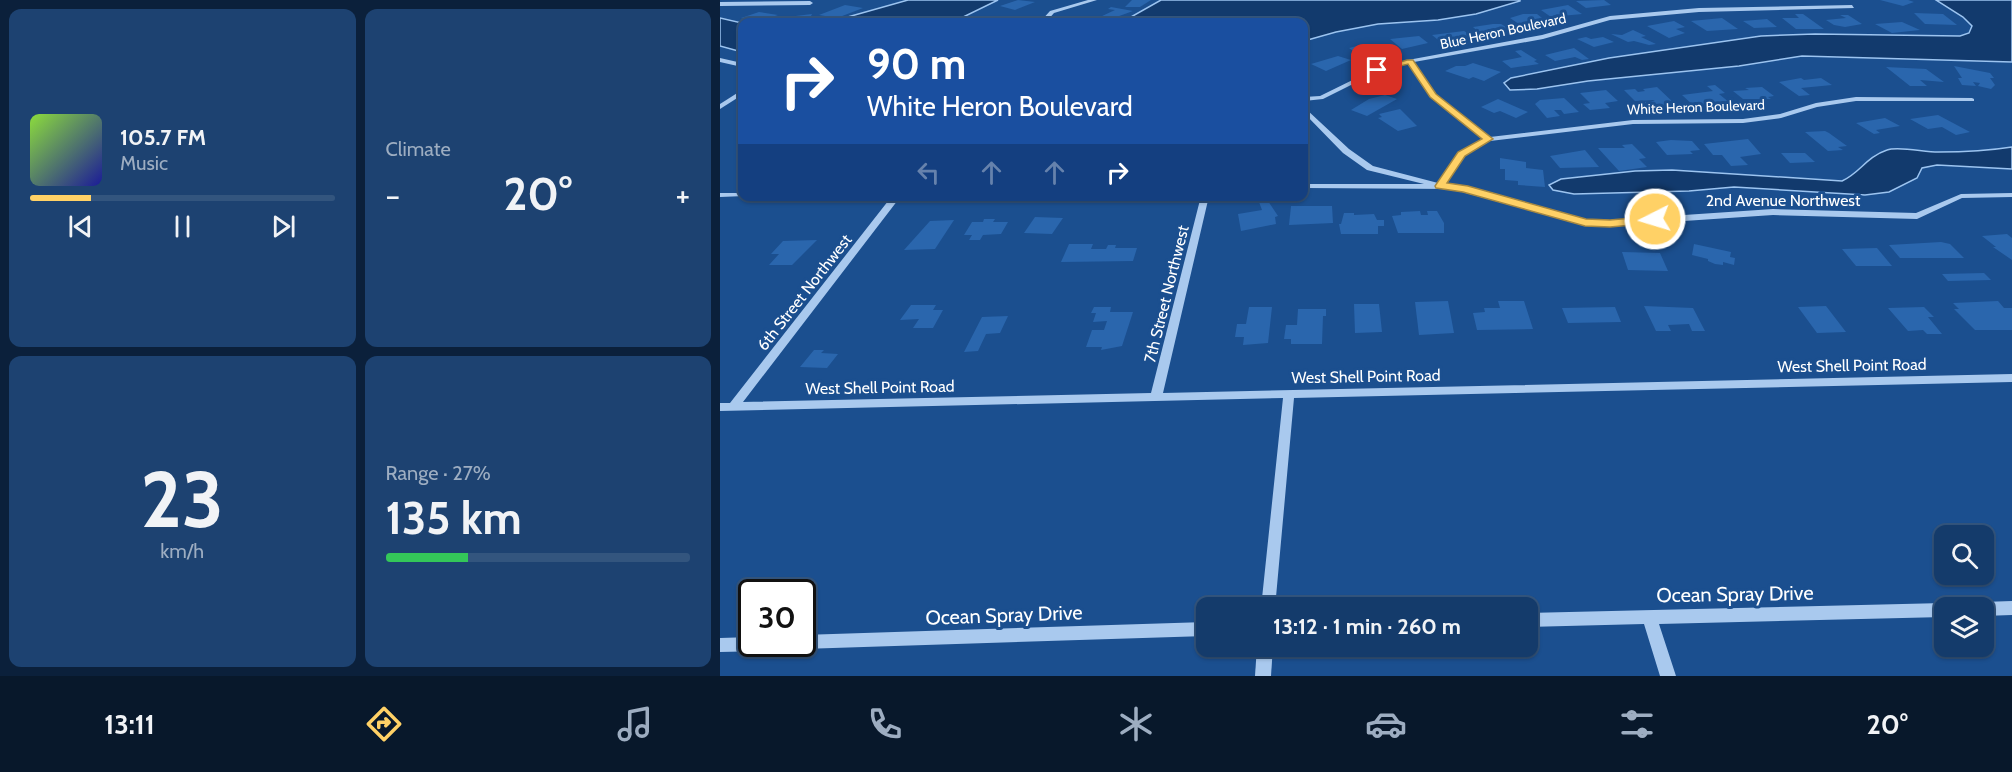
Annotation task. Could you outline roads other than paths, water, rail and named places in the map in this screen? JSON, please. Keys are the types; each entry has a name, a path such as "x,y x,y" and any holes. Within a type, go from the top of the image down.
{"street":[{"path":"1047,18 1052,12 1094,0"},
{"path":"720,4 810,3"},
{"name":"Blue Heron Boulevard","path":"1308,99 1321,98 1377,70 1410,61 1543,37 1610,18 1652,13 1852,7"},
{"path":"720,60 738,64"},
{"path":"1410,61 1433,95 1488,139"},
{"path":"720,108 738,95"},
{"name":"White Heron Boulevard","path":"1440,186 1462,154 1488,139 1633,122 1743,121 1781,116 1816,105 1856,99 1972,100"},
{"path":"1308,114 1346,151 1370,168 1440,186"},
{"name":"2nd Avenue Northwest","path":"1308,186 1440,186 1464,189 1585,222 1610,223 1773,212 1917,216 1961,196 2012,195"},
{"path":"720,195 738,195"},
{"name":"6th Street Northwest","path":"734,406 893,201"},
{"name":"7th Street Northwest","path":"1156,398 1204,201"},
{"name":"West Shell Point Road","path":"720,406 2012,378"},
{"path":"1269,597 1289,394"},
{"path":"1994,609 2012,608"},
{"name":"Ocean Spray Drive","path":"1538,620 1934,610"},
{"path":"1649,617 1668,676"},
{"name":"Ocean Spray Drive","path":"816,642 1196,629"},
{"path":"720,645 738,645"},
{"path":"1263,676 1264,657"}],"water":[{"path":"908,0 998,0 961,18 844,18"},
{"path":"1161,0 1520,0 1476,14 1438,20 1378,24 1308,40 1308,18 1129,18"},
{"path":"1936,0 2012,0 2012,62 1802,56 1739,66 1588,81 1537,89 1510,90 1504,83 1511,78 1609,58 1761,36 1815,34 1960,36 1969,33 1972,26 1963,17"},
{"path":"720,18 738,22 738,51 720,46"},
{"path":"2012,147 2012,169 1937,165 1922,168 1917,178 1889,192 1865,195 1734,187 1689,191 1574,194 1553,190 1549,185 1561,179 1635,171 1672,170 1842,181 1880,153 1892,149 1947,152"}]}
